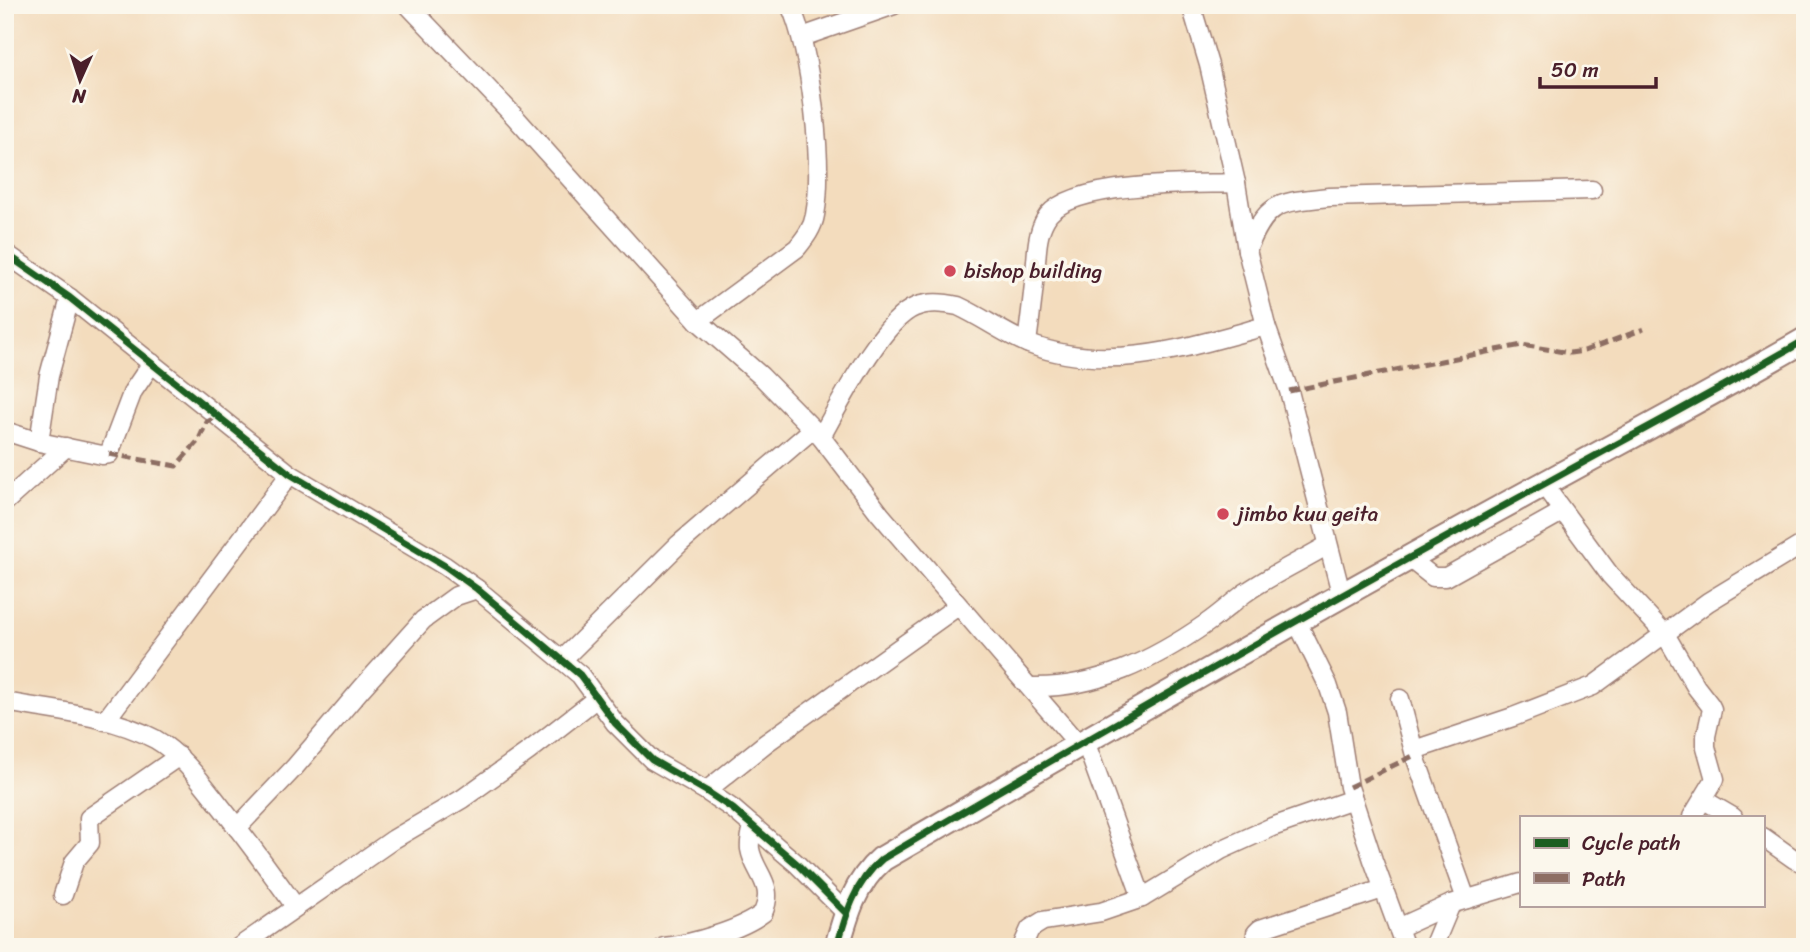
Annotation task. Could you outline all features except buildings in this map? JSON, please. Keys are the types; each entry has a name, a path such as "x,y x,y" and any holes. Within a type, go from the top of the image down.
{"street":[{"path":"408,5 515,117 698,321 761,376 817,433 880,514 958,606 1082,742 1142,898"},
{"path":"698,321 797,248 809,232 815,216 817,156 813,109 802,37 790,5"},
{"path":"802,37 894,5"},
{"path":"1191,5 1209,65 1265,326 1289,391 1342,597"},
{"path":"1027,343 1039,238 1045,220 1058,207 1083,195 1106,189 1236,183"},
{"path":"1247,250 1268,211 1290,201 1329,197 1592,190"},
{"path":"5,253 70,298 290,474 445,566 477,589 564,659 580,675 615,723 652,760 706,791 753,826 797,864 846,913"},
{"path":"39,442 49,376 70,298"},
{"path":"564,659 679,544 817,433 895,323 915,307 933,303 958,306 1027,343 1075,356 1128,357 1158,354 1265,326"},
{"path":"837,947 846,913 861,881 882,859 1082,742 1543,484 1684,410 1805,340"},
{"path":"5,431 39,442 102,455 109,454 133,391 152,363"},
{"path":"5,502 66,447"},
{"path":"105,721 290,474"},
{"path":"1543,484 1610,575 1664,634 1712,709 1706,747 1715,779 1693,816"},
{"path":"1410,559 1433,577 1441,579 1562,512"},
{"path":"1414,750 1513,718 1593,686 1708,602 1805,542"},
{"path":"1030,687 1056,688 1094,681 1128,668 1206,624 1246,593 1328,545"},
{"path":"237,828 294,768 423,620 456,596 477,589"},
{"path":"706,791 766,743 958,606"},
{"path":"1297,622 1328,685 1337,712 1353,799 1405,947"},
{"path":"239,947 264,940 295,906 394,839 462,799 597,698"},
{"path":"1400,699 1459,902 1433,947"},
{"path":"6,706 105,721 157,740 179,756 295,906"},
{"path":"63,895 74,862 90,844 89,818 179,756"},
{"path":"1022,947 1030,929 1043,921 1101,912 1142,898 1221,850 1272,827 1353,799"},
{"path":"1704,800 1731,816"},
{"path":"664,947 723,931 762,913 768,896 760,869 751,853 753,826"},
{"path":"1764,838 1805,864"},
{"path":"1398,928 1459,902 1520,883"},
{"path":"1260,947 1256,933 1260,929 1383,889"}],"marked path":[{"path":"1289,391 1522,345 1570,353 1584,351 1644,329"},
{"path":"109,454 176,466 198,441 207,422 218,416"},
{"path":"1349,787 1415,755"}],"cycle path":[{"path":"5,253 70,298 290,474 445,566 477,589 580,675 615,723 652,760 733,809 797,864 846,913"},
{"path":"837,947 858,888 882,859 1294,622 1805,340"}],"place":[{"name":"bishop building","path":"950,271"},
{"name":"jimbo kuu geita","path":"1223,514"}]}
